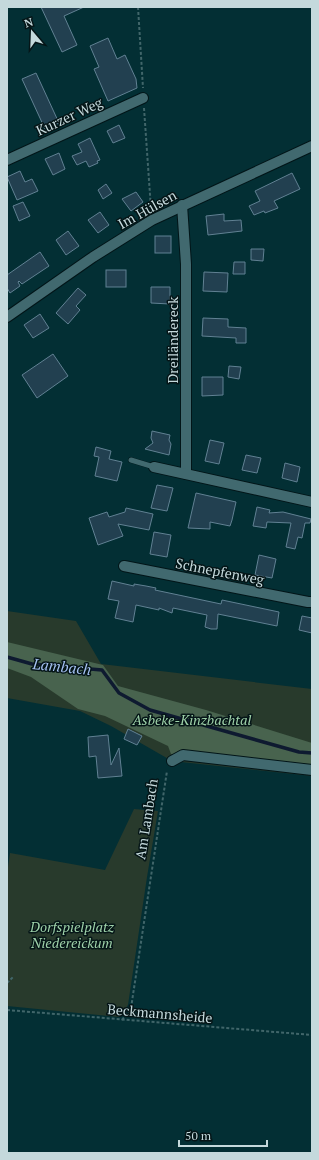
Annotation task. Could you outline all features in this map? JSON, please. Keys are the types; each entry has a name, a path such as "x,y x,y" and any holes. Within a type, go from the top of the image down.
{"street":[{"name":"Kurzer Weg","path":"7,160 143,98"},
{"name":"Im Hülsen","path":"7,317 93,257 152,220 312,146"},
{"name":"Dreiländereck","path":"182,205 186,264 186,474"},
{"path":"154,468 312,502"},
{"name":"Schnepfenweg","path":"124,566 312,602"},
{"path":"172,761 183,755 312,770"}],"lane":[{"path":"131,460 154,468"}],"path":[{"path":"138,7 152,220"},
{"name":"Am Lambach","path":"122,1020 131,1008 167,773 172,761"},
{"path":"7,983 14,976"},
{"name":"Beckmannsheide","path":"7,1010 312,1035"}],"green space":[{"name":"Asbeke-Kinzbachtal","path":"7,611 76,621 101,664 312,689 312,776 172,761 111,726 80,711 7,698"},
{"path":"7,642 103,665 118,686 206,710 312,743 312,769 171,754 168,746 105,716 78,709 31,677 7,668"},
{"name":"Dorfspielplatz Niedereickum","path":"134,809 158,811 128,1005 119,1017 7,1006 7,874 10,853 105,870"}],"building":[{"path":"41,7 84,7 64,16 77,45 62,52"},
{"path":"108,38 117,59 125,55 136,79 137,88 108,101 94,69 99,67 90,46"},
{"path":"36,73 59,123 45,129 22,79"},
{"path":"119,125 125,138 113,143 107,131"},
{"path":"90,138 100,160 97,161 98,163 89,167 86,161 77,165 72,156 82,152 78,144"},
{"path":"59,153 65,169 53,175 45,159"},
{"path":"20,171 25,182 32,179 38,191 17,200 7,177"},
{"path":"292,173 300,189 274,201 278,208 254,215 249,206 260,201 255,191"},
{"path":"106,184 112,193 103,199 98,190"},
{"path":"136,192 143,202 131,211 122,199"},
{"path":"23,202 30,216 19,221 13,206"},
{"path":"100,212 109,225 98,233 88,220"},
{"path":"224,214 224,221 241,220 242,231 208,235 206,216"},
{"path":"68,231 79,246 66,255 56,240"},
{"path":"155,236 171,236 171,253 155,253"},
{"path":"251,249 264,249 263,261 251,260"},
{"path":"40,252 49,266 22,284 19,281 20,286 10,293 7,288 7,275"},
{"path":"234,262 245,262 245,274 233,274"},
{"path":"106,270 126,270 126,287 106,287"},
{"path":"204,272 228,273 227,292 203,291"},
{"path":"151,287 170,287 170,304 151,303"},
{"path":"78,288 86,295 76,306 80,310 68,324 56,313"},
{"path":"40,314 49,328 33,338 24,325"},
{"path":"203,318 228,319 228,327 246,328 246,343 236,343 236,338 202,336"},
{"path":"53,354 68,376 37,398 22,375"},
{"path":"229,366 241,367 239,379 228,377"},
{"path":"202,377 223,377 223,395 202,396"},
{"path":"152,431 170,435 169,440 171,444 169,455 145,449 153,443 151,438"},
{"path":"210,440 224,443 219,464 205,461"},
{"path":"96,447 111,451 109,459 122,462 117,481 95,476 99,457 94,456"},
{"path":"246,455 261,458 257,473 242,470"},
{"path":"285,463 300,467 297,482 282,478"},
{"path":"157,485 173,488 167,511 151,508"},
{"path":"196,493 236,502 230,526 210,522 210,529 188,528"},
{"path":"257,507 270,510 269,513 283,512 311,519 310,523 305,523 302,538 298,537 295,549 286,547 291,523 267,522 266,528 253,526"},
{"path":"126,508 153,514 149,530 118,524 123,536 98,545 89,518 107,512 109,517 125,512"},
{"path":"154,532 171,535 167,557 150,554"},
{"path":"259,555 276,559 272,578 255,575"},
{"path":"112,581 134,586 134,584 156,588 155,590 221,604 222,600 279,612 277,626 218,614 217,629 211,629 205,627 207,615 173,608 172,613 159,608 159,610 136,605 133,622 115,618 119,601 108,599"},
{"path":"302,616 312,618 312,633 299,630"},
{"path":"128,729 142,736 137,745 124,739"},
{"path":"108,735 111,765 119,748 122,776 98,778 96,756 89,757 88,737"}],"waterway":[{"name":"Lambach","path":"7,657 32,664 102,670 119,693 150,710 299,752 312,753"}]}
